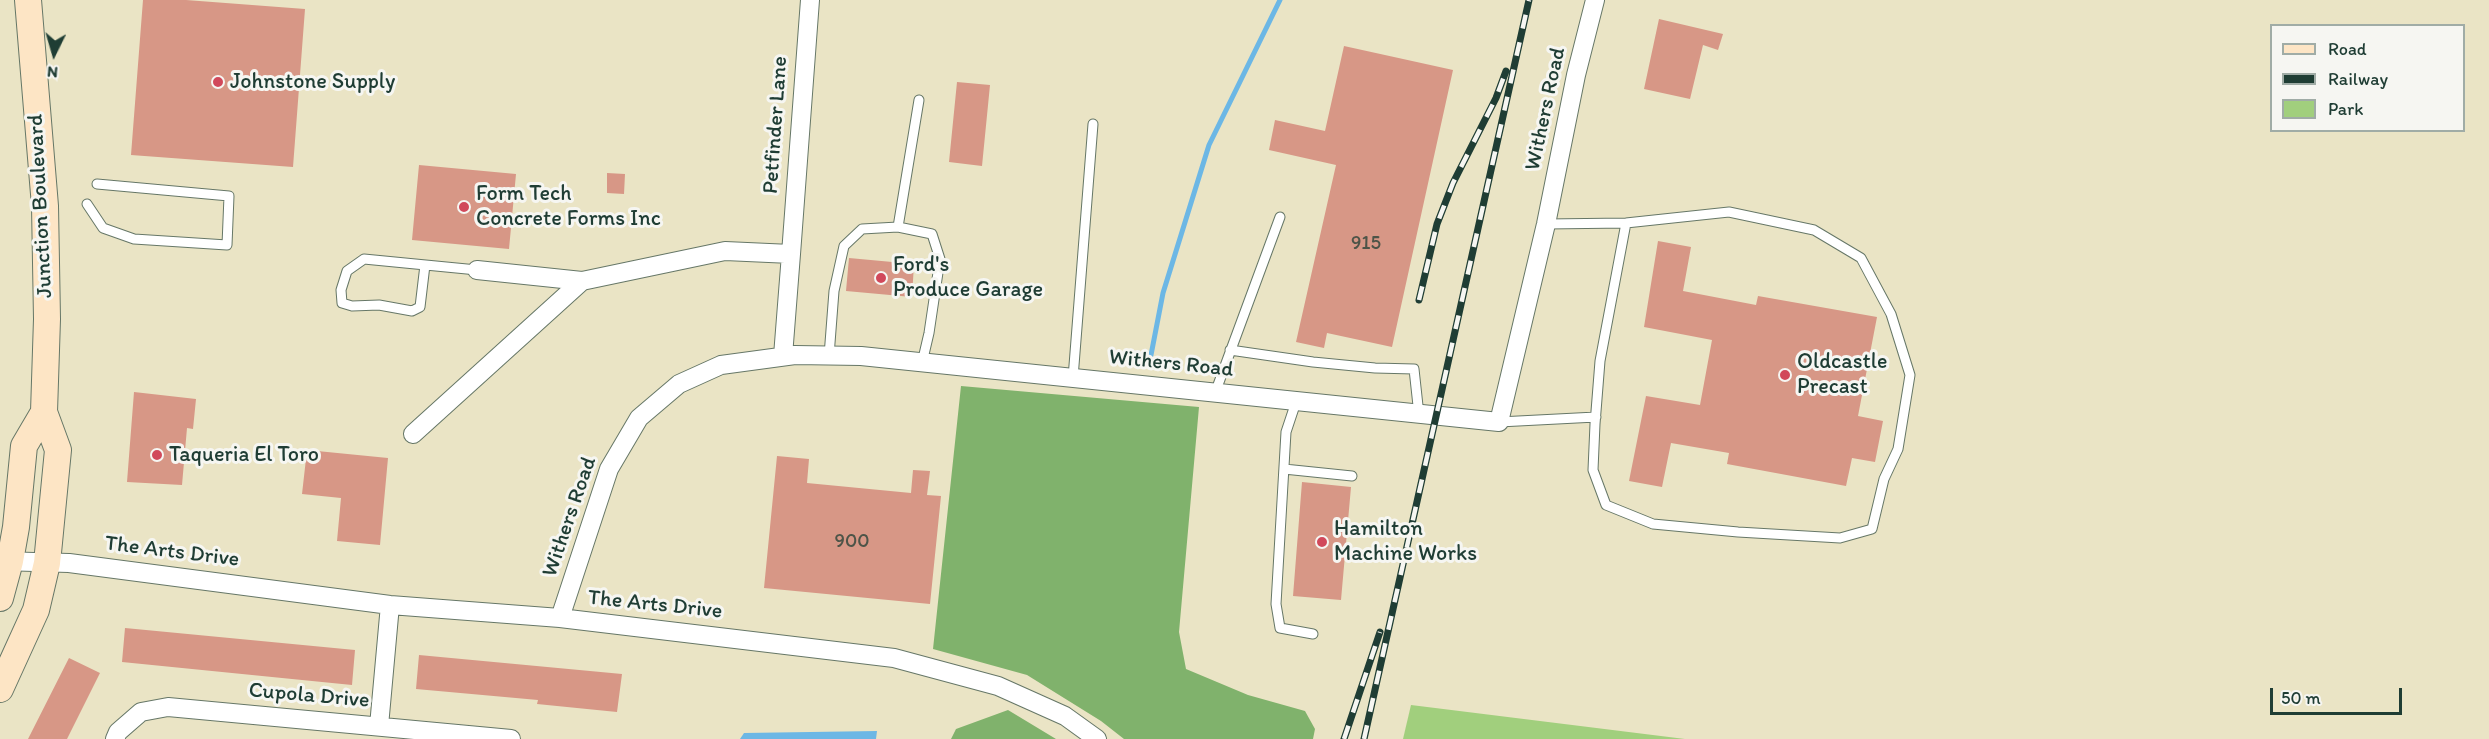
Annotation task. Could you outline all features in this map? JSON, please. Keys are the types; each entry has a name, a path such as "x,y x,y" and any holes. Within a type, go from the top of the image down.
{"street":[{"name":"Junction Boulevard","path":"0,689 36,610 47,563 58,450 44,412 47,319 45,206 28,0"},
{"name":"Petfinder Lane","path":"783,356 810,0"},
{"name":"Withers Road","path":"560,618 609,469 639,418 679,384 721,365 783,356 829,356 922,363 1499,422 1546,224 1576,75 1595,0"},
{"path":"477,270 582,281 725,250 791,254"},
{"path":"413,434 582,281"},
{"name":"Junction Boulevard","path":"0,598 24,446 44,412"},
{"name":"The Arts Drive","path":"5,561 69,563 390,604 560,618 894,658 998,686 1065,716 1097,739"},
{"path":"379,726 390,604"},
{"name":"Cupola Drive","path":"115,739 118,732 141,712 168,707 511,739"}],"lane":[{"path":"898,227 919,100"},
{"path":"1073,378 1093,124"},
{"path":"87,204 103,228 134,239 227,245 230,196 97,184"},
{"path":"1546,224 1626,223 1729,212 1814,230 1861,258 1891,314 1910,375 1898,449 1884,479 1872,529 1840,538 1738,532 1653,524 1606,505 1593,470 1596,417 1600,361 1626,223"},
{"path":"1215,393 1280,217"},
{"path":"829,356 834,291 844,246 862,229 898,227 932,234 940,259 922,363"},
{"path":"425,265 420,307 412,311 379,305 352,306 342,303 341,290 347,271 364,258 477,270"},
{"path":"1230,350 1313,362 1414,369 1419,415"},
{"path":"1296,402 1286,432 1276,604 1280,628 1312,634"},
{"path":"1499,422 1596,417"},
{"path":"1284,469 1352,476"}],"green space":[{"path":"961,386 1199,407 1179,632 1186,669 1248,695 1305,711 1315,729 1313,739 1124,739 1101,721 1027,675 933,649"},
{"path":"1411,705 1685,739 1403,739"},
{"path":"1008,710 1056,739 951,739 956,729"}],"water":[{"path":"877,731 876,739 740,739 744,733"}],"building":[{"name":"Johnstone Supply","path":"143,0 186,0 305,9 293,167 131,155"},
{"path":"1659,19 1723,34 1718,50 1703,45 1690,99 1644,89"},
{"path":"1344,46 1453,70 1392,347 1327,333 1324,348 1296,342 1336,165 1269,150 1275,120 1325,131"},
{"path":"957,82 990,85 982,166 949,162"},
{"name":"Form Tech Concrete Forms Inc","path":"419,165 516,174 509,249 412,240"},
{"path":"607,173 625,174 624,194 607,193"},
{"name":"Oldcastle Precast","path":"1658,241 1691,247 1683,291 1756,305 1758,296 1877,317 1858,416 1883,421 1875,462 1852,458 1846,486 1727,464 1729,453 1671,443 1662,487 1629,481 1646,396 1700,405 1712,340 1644,327"},
{"name":"Ford's Produce Garage","path":"849,258 914,264 912,297 846,291"},
{"name":"Taqueria El Toro","path":"134,392 196,399 193,429 187,428 182,485 127,482"},
{"path":"307,450 388,458 380,545 337,541 341,498 302,494"},
{"path":"777,456 809,459 807,483 911,493 913,470 930,471 927,495 941,496 930,604 764,588"},
{"name":"Hamilton Machine Works","path":"1302,482 1351,487 1341,600 1293,596"},
{"path":"125,628 355,650 352,685 122,662"},
{"path":"419,655 622,674 617,712 537,704 538,700 416,689"},
{"path":"69,658 100,673 67,739 28,739"}],"waterway":[{"path":"1151,355 1163,293 1209,145 1280,0"}],"railway":[{"path":"1364,739 1529,0"},
{"path":"1419,300 1437,224 1453,183 1496,98 1506,71"},
{"path":"1344,739 1380,632"}],"place":[{"name":"Johnstone Supply","path":"218,82"},
{"name":"Form Tech Concrete Forms Inc","path":"464,207"},
{"name":"Ford's Produce Garage","path":"881,278"},
{"name":"Oldcastle Precast","path":"1785,375"},
{"name":"Taqueria El Toro","path":"157,455"},
{"name":"Hamilton Machine Works","path":"1322,542"}]}
